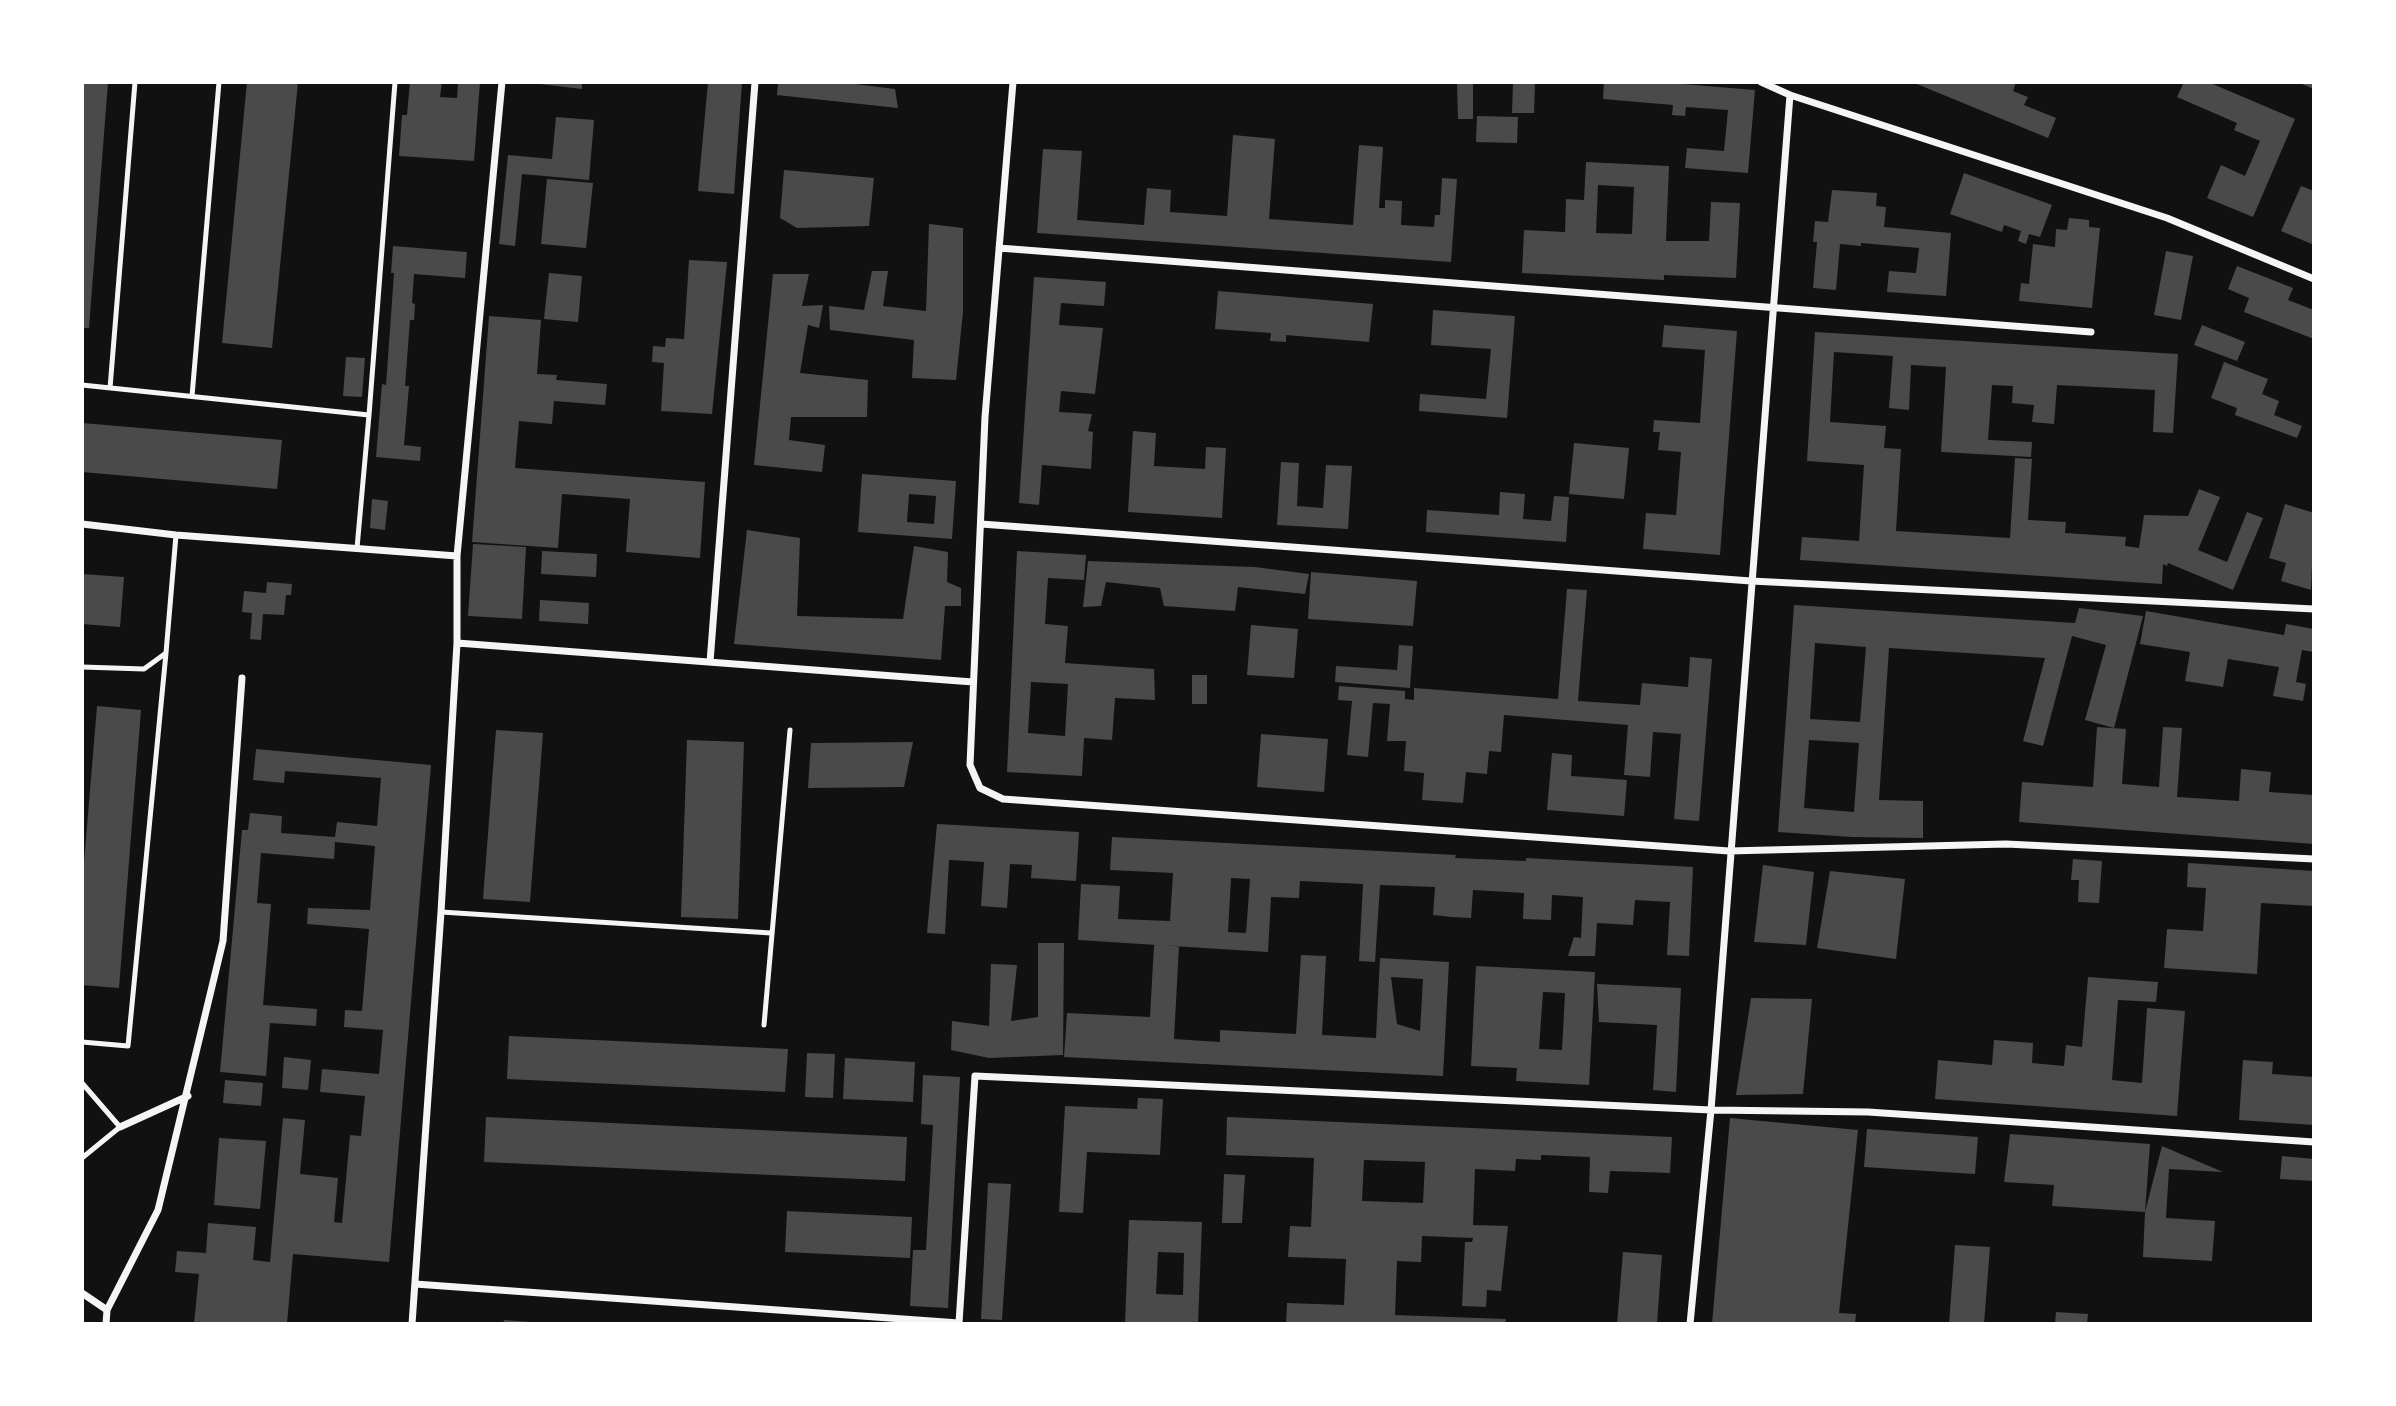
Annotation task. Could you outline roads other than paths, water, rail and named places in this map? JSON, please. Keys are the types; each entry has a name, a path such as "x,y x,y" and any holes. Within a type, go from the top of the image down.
{"street":[{"path":"412,1324 457,643 457,556 502,82"},
{"path":"710,662 755,82"},
{"path":"1013,82 985,417 970,765 980,788 1003,799 1729,851 2006,844 2314,859"},
{"path":"1761,82 1790,95 2167,218 2314,279"},
{"path":"1690,1324 1711,1110 1729,851 1790,95"},
{"path":"999,248 2091,332"},
{"path":"82,524 176,535 457,556"},
{"path":"981,524 1751,581 2314,609"},
{"path":"457,643 974,682"},
{"path":"106,1324 107,1310 158,1210 188,1096 223,941 242,678"},
{"path":"415,1284 960,1323 975,1076 1711,1110 1868,1112 2314,1142"},
{"path":"120,1127 188,1096"},
{"path":"82,1293 107,1310"}],"lane":[{"path":"110,388 135,82"},
{"path":"192,396 219,82"},
{"path":"357,548 395,82"},
{"path":"82,385 369,415"},
{"path":"82,1042 128,1046 176,535"},
{"path":"82,667 144,669 166,653"},
{"path":"764,1025 790,730"},
{"path":"441,912 771,933"},
{"path":"82,1083 120,1127 82,1158"}]}
